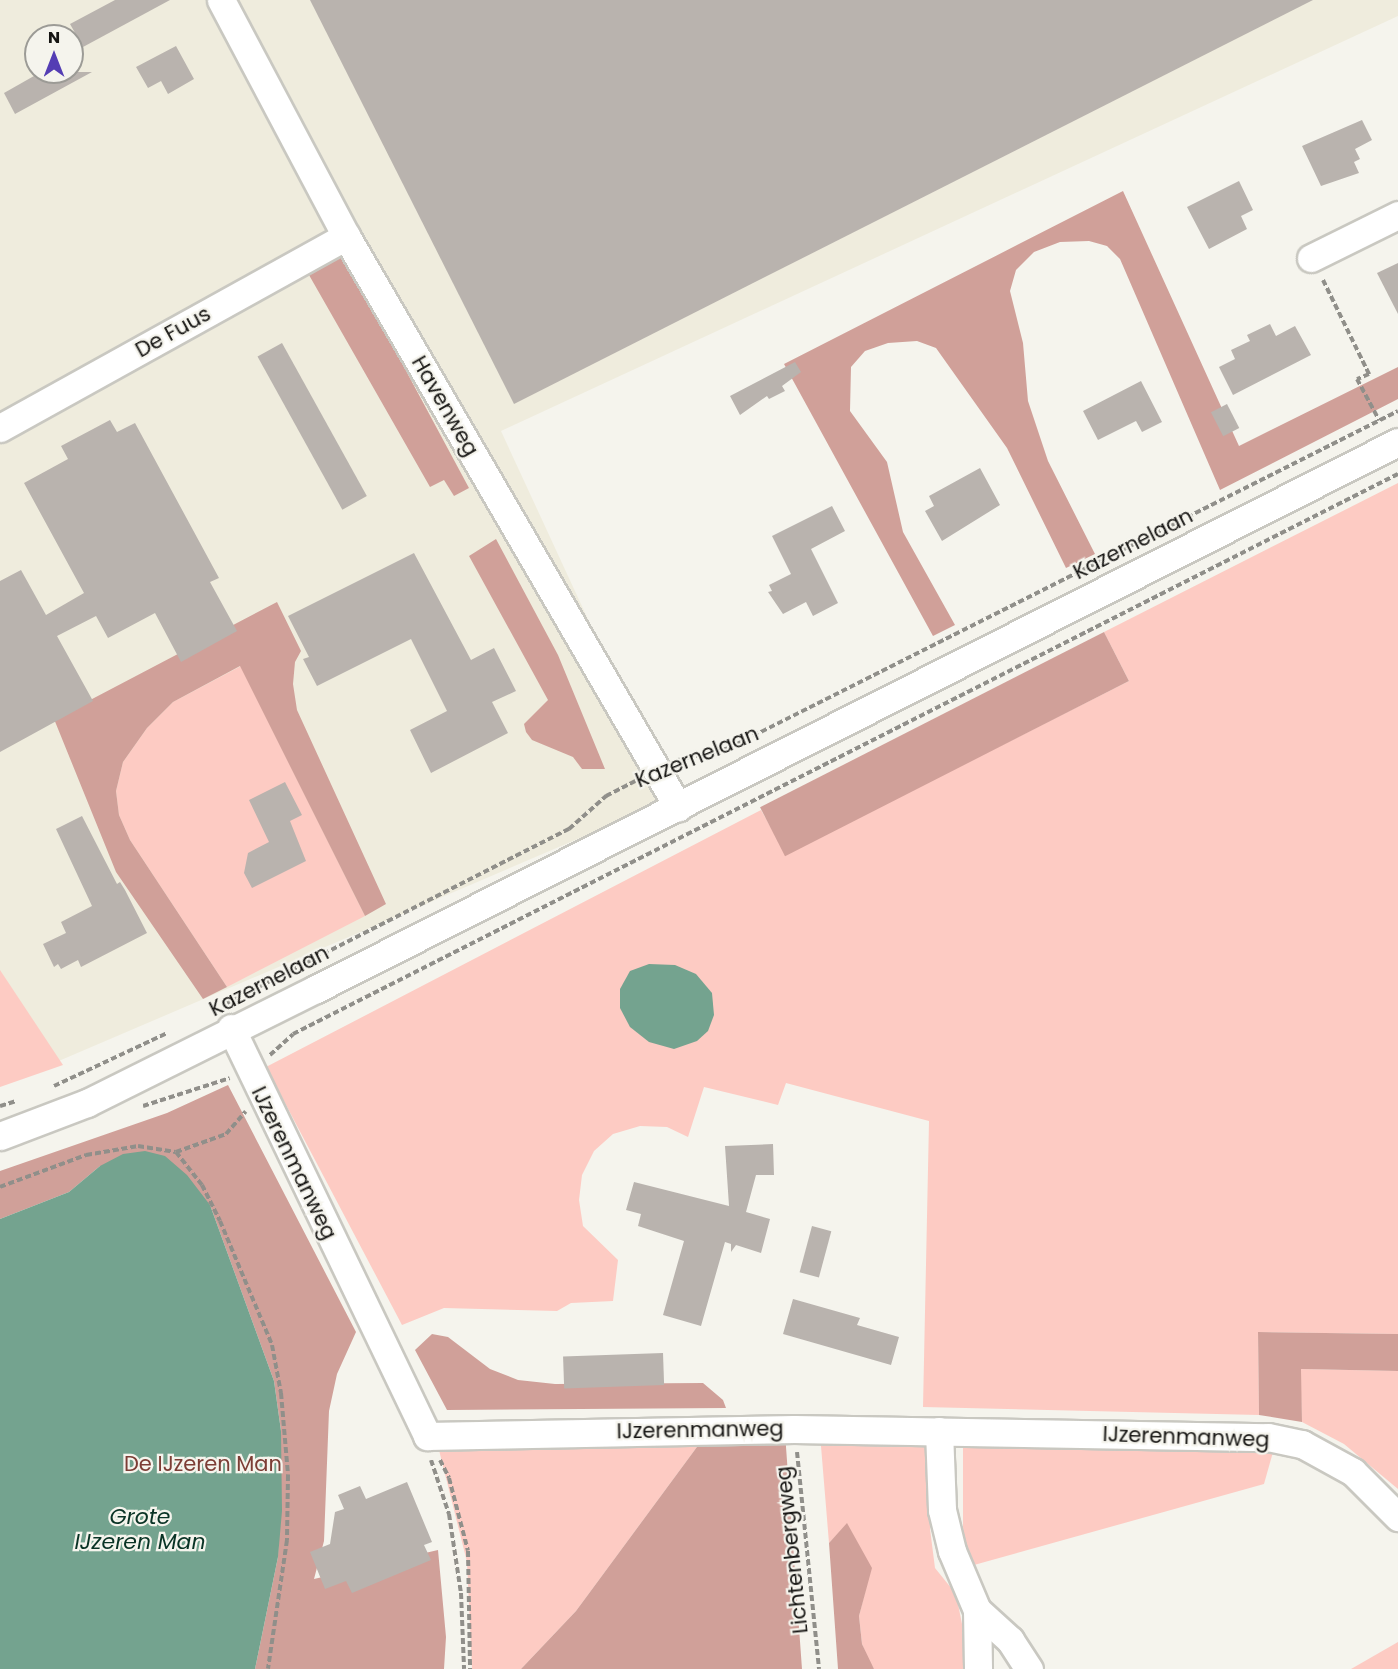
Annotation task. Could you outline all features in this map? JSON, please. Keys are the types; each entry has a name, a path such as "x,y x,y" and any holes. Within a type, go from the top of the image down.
{"street":[{"name":"Havenweg","path":"221,0 346,236 678,807"},
{"path":"1311,258 1398,215"},
{"name":"De Fuus","path":"0,428 346,236"},
{"name":"Kazernelaan","path":"0,1137 87,1103 224,1018 678,807 1398,442"},
{"name":"IJzerenmanweg","path":"224,1018 428,1436 794,1429 1268,1437 1302,1444 1353,1472 1398,1517"},
{"path":"939,1431 942,1510 952,1551 977,1610 978,1669"},
{"path":"977,1610 1010,1640 1029,1669"}],"path":[{"path":"1311,258 1369,374 1357,379 1379,420"},
{"name":"Kazernelaan","path":"224,1018 569,829 606,796 677,760 729,748 1398,411"},
{"path":"0,1187 86,1155 138,1146 176,1152 226,1134 255,1082 293,1034 1398,474"},
{"path":"46,1090 177,1028"},
{"path":"0,1106 27,1097"},
{"path":"176,1152 202,1185 220,1221 272,1345 281,1393 288,1475 287,1540 268,1669"},
{"name":"Lichtenbergweg","path":"794,1429 819,1669"},
{"path":"428,1436 452,1537 461,1593 465,1669"},
{"path":"428,1436 449,1478 468,1551 470,1669"}],"shaded area":[{"path":"0,0 1398,0 1398,16 501,431 671,799 40,1069 0,1006"},
{"path":"1123,191 1239,446 1398,367 1398,399 1220,490 1120,259 1107,246 1089,241 1060,242 1034,252 1016,270 1010,291 1023,343 1028,401 1048,461 1095,554 1066,568 1007,448 936,348 917,341 888,343 865,351 851,367 850,411 887,462 903,532 955,625 933,636 784,364"},
{"path":"340,248 469,488 454,496 444,480 430,487 305,268"},
{"path":"1398,483 1398,1334 1258,1332 1259,1415 923,1407 929,1121 786,1083 778,1105 704,1087 688,1137 667,1127 640,1126 613,1134 594,1151 582,1175 579,1200 583,1226 618,1260 613,1301 571,1303 557,1311 444,1308 402,1325 266,1067 761,810 786,854 1129,681 1104,632"},
{"path":"496,539 558,655 605,769 582,769 573,757 532,740 526,732 524,724 548,700 469,556"},
{"path":"277,602 301,651 295,662 293,684 297,710 386,904 365,916 240,666 173,702 147,728 123,762 116,791 119,815 130,840 227,987 203,999 116,872 54,719"},
{"path":"1104,632 1129,681 785,856 760,807"},
{"path":"241,666 365,916 227,987 130,840 119,815 116,791 123,762 147,728 173,702"},
{"path":"0,970 63,1065 0,1087"},
{"path":"228,1085 356,1332 337,1374 329,1411 324,1541 314,1579 438,1550 446,1637 444,1669 255,1669 278,1557 281,1431 274,1381 210,1205 100,1166 69,1192 0,1219 0,1171 167,1113"},
{"path":"1258,1332 1398,1334 1398,1371 1301,1369 1302,1422 1259,1415"},
{"path":"432,1334 448,1337 490,1369 518,1380 555,1384 703,1383 723,1400 726,1408 447,1410 415,1350"},
{"path":"1300,1369 1398,1371 1398,1489 1344,1444 1302,1422"},
{"path":"708,1432 576,1611 521,1669 472,1669 467,1562 438,1446"},
{"path":"708,1432 785,1433 802,1669 521,1669 576,1611"},
{"path":"820,1434 930,1436 930,1529 935,1568 956,1594 971,1669 874,1669 870,1663 862,1644 859,1616 871,1568 847,1524 829,1543"},
{"path":"963,1436 1252,1446 1273,1452 1264,1484 974,1565 966,1555 963,1527"},
{"path":"847,1523 872,1568 859,1616 862,1644 874,1669 838,1669 829,1543"},
{"path":"1398,1642 1398,1669 1351,1669"}],"water":[{"path":"649,964 675,965 696,974 712,993 714,1015 708,1031 697,1041 674,1049 649,1042 630,1027 620,1008 620,989 630,971"},
{"name":"Grote IJzeren Man","path":"145,1151 165,1156 187,1175 210,1205 274,1381 281,1431 282,1511 278,1557 255,1669 0,1669 0,1219 69,1192 100,1166 123,1154"}],"building":[{"path":"115,0 170,0 84,46 84,24 70,24"},
{"path":"310,0 1313,0 514,404"},
{"path":"176,46 194,79 168,94 161,81 148,88 136,67"},
{"path":"24,82 24,84 70,84 15,114 4,93"},
{"path":"1362,120 1372,140 1355,149 1360,159 1354,162 1359,173 1321,186 1302,146"},
{"path":"1239,181 1253,210 1241,216 1247,229 1209,249 1187,207"},
{"path":"1398,263 1398,314 1377,273"},
{"path":"1270,324 1276,336 1295,326 1311,355 1233,395 1219,367 1235,359 1231,350 1250,341 1247,335"},
{"path":"282,343 367,496 342,510 258,357"},
{"path":"795,362 801,372 782,386 785,391 769,399 767,396 740,415 730,396"},
{"path":"1141,381 1162,422 1142,432 1136,421 1098,440 1083,411"},
{"path":"1227,404 1239,428 1223,436 1211,412"},
{"path":"110,420 117,432 135,423 219,578 210,582 237,631 181,662 155,613 108,638 96,616 57,636 93,701 0,752 0,581 21,570 46,615 84,593 24,483 68,459 61,446"},
{"path":"980,468 1000,505 942,541 925,511 934,506 929,496"},
{"path":"832,506 845,531 811,549 838,603 813,616 806,602 783,614 768,592 772,591 769,585 791,574 772,536"},
{"path":"414,553 471,660 494,648 516,691 492,702 508,733 431,773 410,730 447,711 411,639 317,686 303,659 309,657 288,616"},
{"path":"285,782 302,815 290,821 306,861 252,888 244,873 248,853 269,842 249,800"},
{"path":"82,816 117,884 120,882 125,890 147,933 81,967 78,960 61,969 58,964 54,967 43,944 66,933 61,922 92,906 56,829"},
{"path":"773,1144 774,1175 756,1175 746,1212 770,1219 761,1253 736,1245 731,1252 731,1244 725,1242 701,1326 663,1315 684,1241 638,1226 641,1214 626,1210 634,1182 729,1206 725,1146"},
{"path":"812,1226 831,1231 819,1278 800,1272"},
{"path":"793,1299 860,1318 857,1325 899,1337 891,1365 783,1334"},
{"path":"663,1353 664,1385 564,1388 563,1356"},
{"path":"407,1482 432,1542 424,1545 431,1560 352,1593 346,1581 325,1589 310,1552 330,1544 335,1512 344,1509 338,1495 360,1486 366,1499"}],"park label":[{"name":"De IJzeren Man","path":"203,1464"}]}
